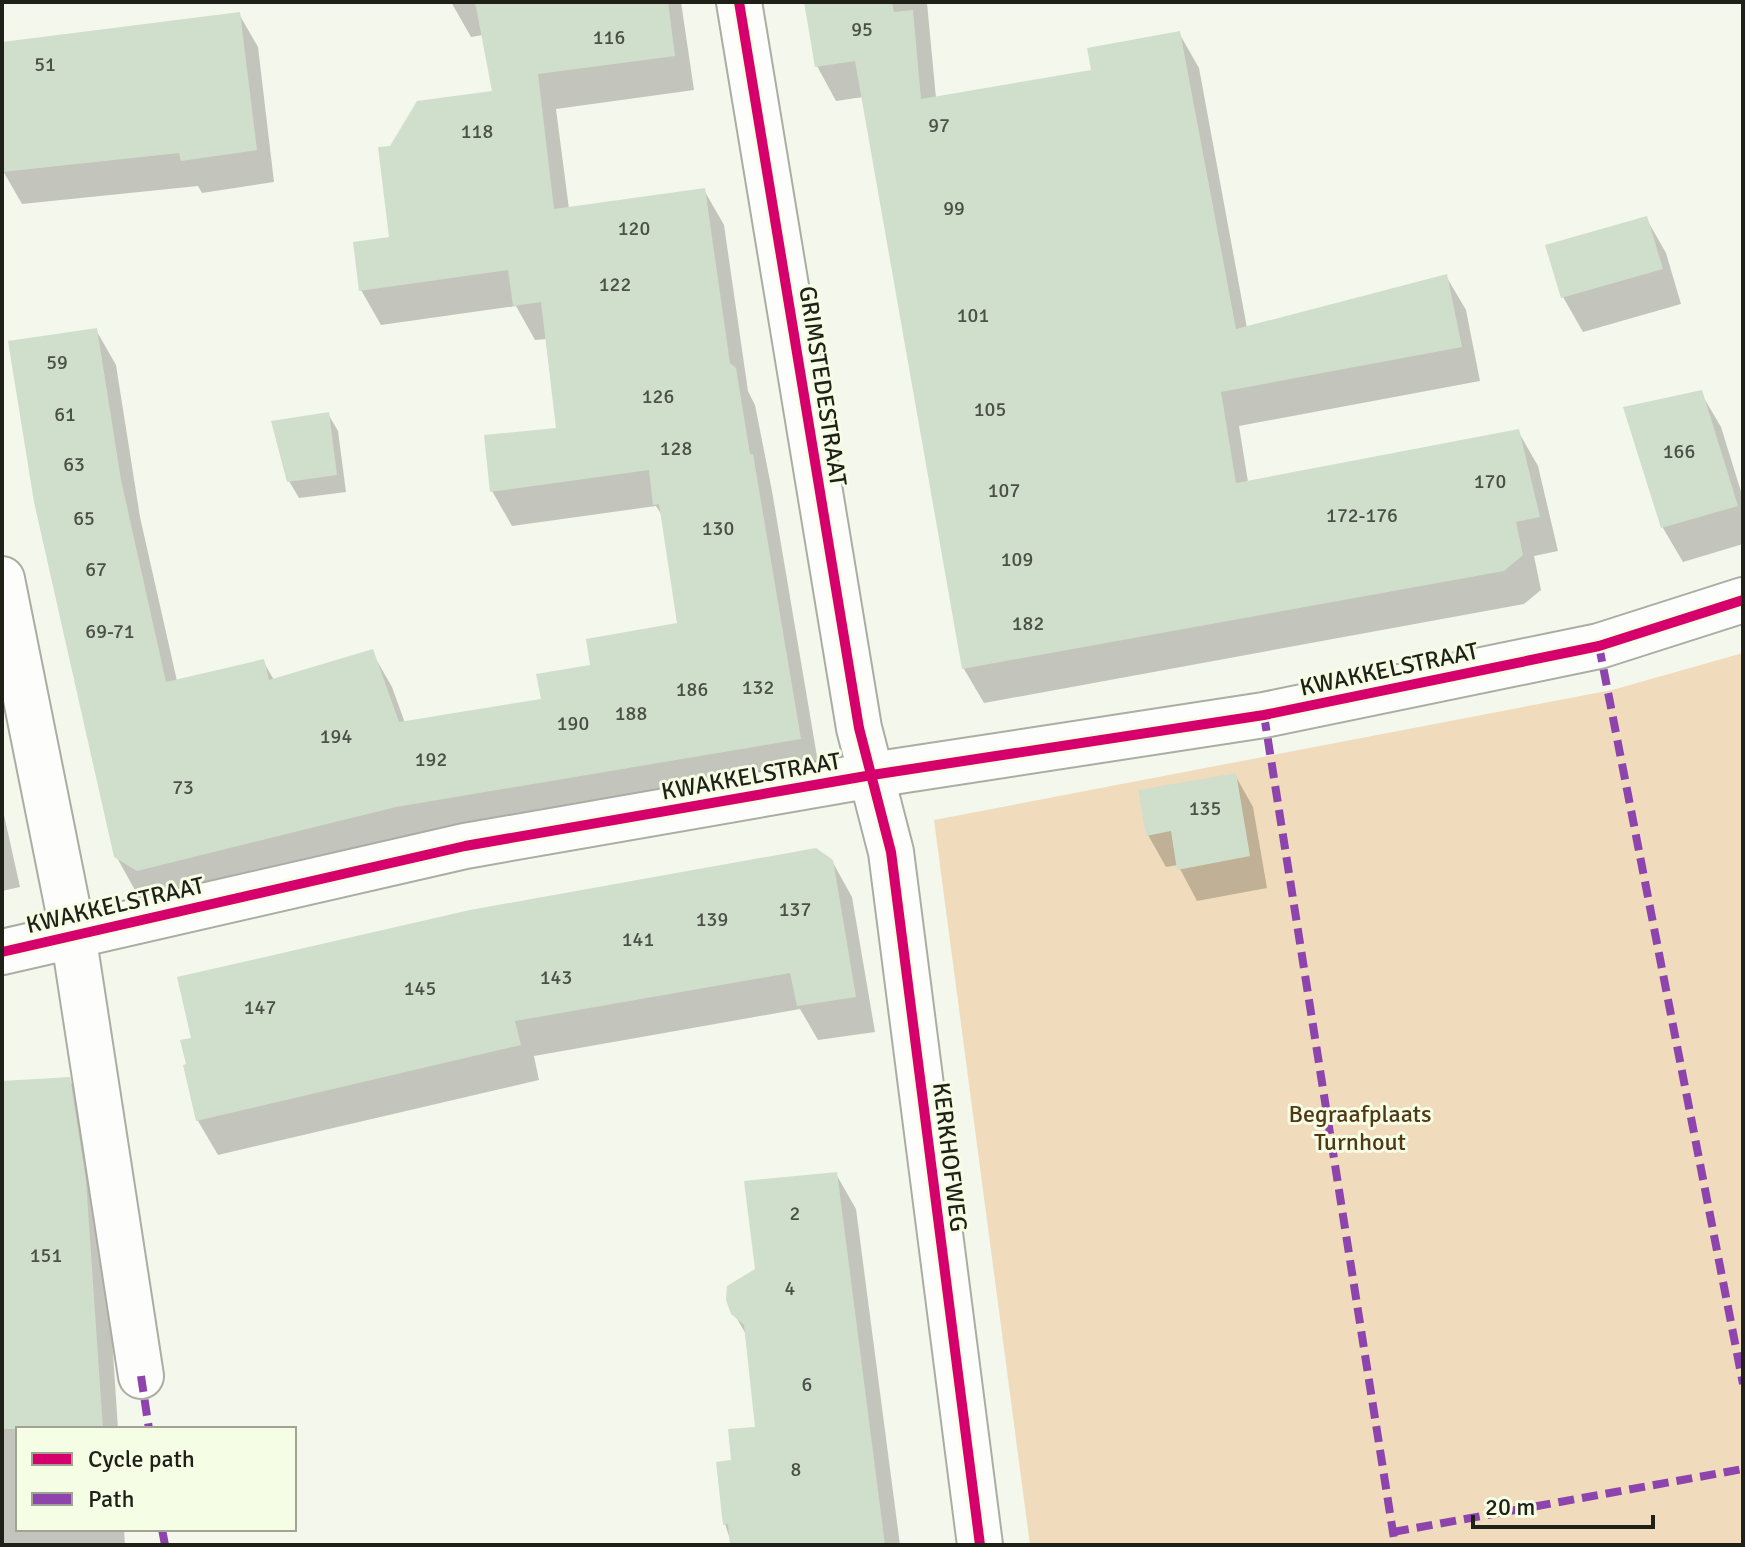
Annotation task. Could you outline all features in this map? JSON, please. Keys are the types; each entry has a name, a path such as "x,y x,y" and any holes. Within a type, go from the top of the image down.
{"street":[{"name":"GRIMSTEDESTRAAT","path":"739,2 859,728 872,775"},
{"path":"2,579 73,934 141,1376"},
{"name":"KWAKKELSTRAAT","path":"2,952 465,846 872,775 1264,715 1599,646 1743,600"},
{"name":"KERKHOFWEG","path":"872,775 891,852 980,1545"}],"green space":[{"name":"Begraafplaats Turnhout","path":"1743,653 1743,1545 1030,1545 934,820 1612,690"}],"building":[{"path":"475,2 668,2 675,56 538,74 554,209 705,188 730,363 736,368 750,454 753,454 801,739 396,807 137,871 114,857 34,502 8,341 97,328 121,480 166,682 264,659 269,680 373,649 399,722 541,699 536,674 590,665 586,639 677,623 659,504 653,505 649,470 490,492 484,435 556,428 541,302 513,306 508,270 359,291 353,242 389,237 378,147 390,146 417,101 492,91"},
{"path":"804,2 892,2 894,12 913,10 921,99 1091,70 1087,48 1180,31 1236,329 1447,274 1462,347 1221,392 1236,483 1519,429 1540,517 1516,522 1523,555 1504,571 962,669 855,61 815,67"},
{"path":"240,12 257,150 181,161 179,153 2,172 2,42"},
{"path":"1647,216 1663,269 1561,298 1545,245"},
{"path":"1702,390 1738,506 1661,528 1623,407"},
{"path":"329,412 337,475 287,482 271,421"},
{"path":"1236,773 1250,856 1177,870 1171,831 1146,836 1138,790"},
{"path":"816,848 833,860 856,997 797,1006 790,973 515,1021 521,1045 196,1121 180,1040 191,1038 177,977 470,910"},
{"path":"70,1077 86,1181 103,1427 2,1429 2,1081"},
{"path":"837,1172 885,1545 730,1545 728,1524 723,1525 716,1462 731,1460 728,1429 755,1427 744,1325 731,1314 726,1300 727,1286 755,1269 744,1181"}],"marked path":[{"path":"1599,646 1743,1384"},
{"path":"1264,715 1395,1545"},
{"path":"141,1376 149,1427"},
{"path":"1393,1532 1743,1469"},
{"path":"162,1531 165,1545"}],"cycle path":[{"path":"739,2 859,728 891,852 980,1545"},
{"path":"2,952 465,846 872,775 1264,715 1599,646 1743,600"}]}
